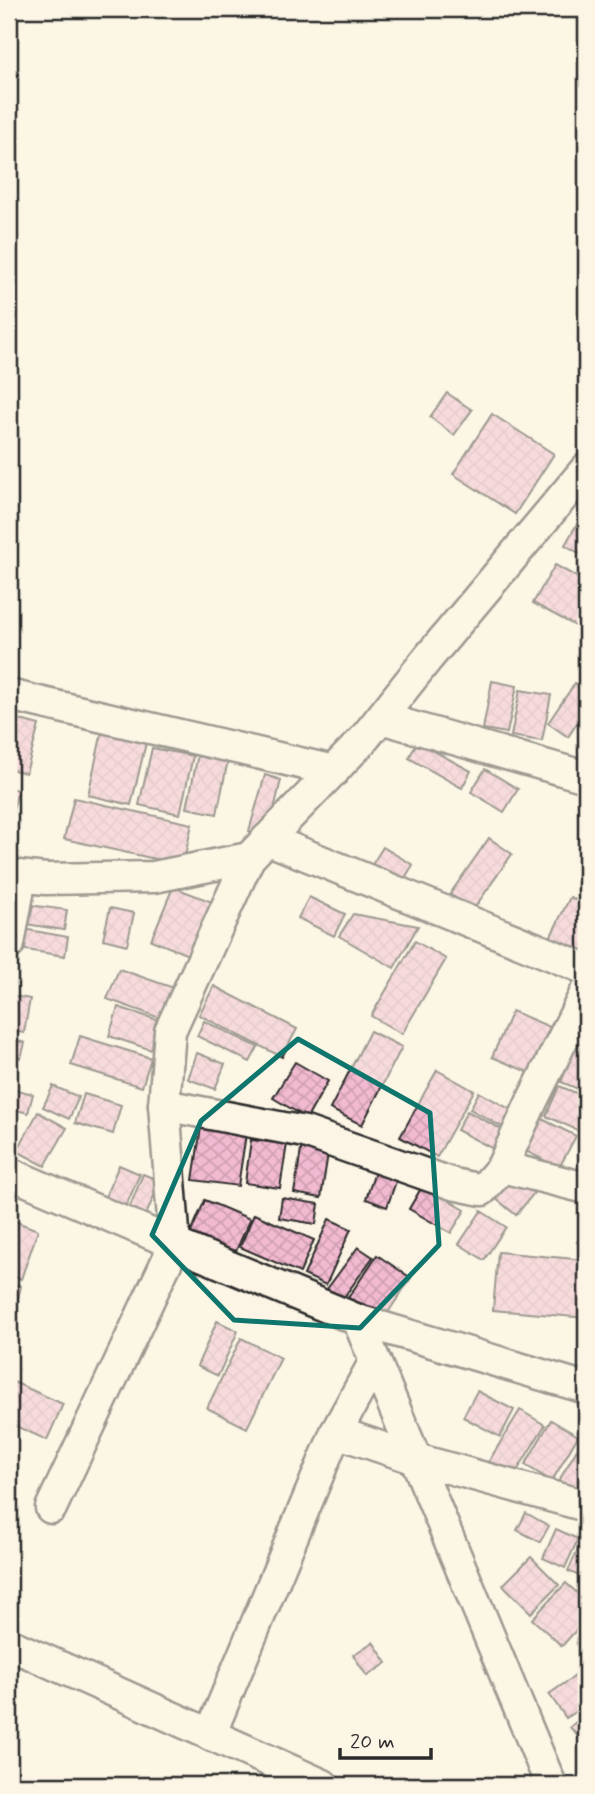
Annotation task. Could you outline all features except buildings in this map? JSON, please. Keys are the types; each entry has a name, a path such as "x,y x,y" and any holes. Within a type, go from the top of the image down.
{"street":[{"path":"51,1508 174,1244 164,1105 170,1031 258,849 381,718 586,469"},
{"path":"9,695 334,771"},
{"path":"381,718 586,777"},
{"path":"9,943 15,876 46,879 154,877 258,849 586,969"},
{"path":"164,1105 305,1132 453,1184 482,1189 502,1167 586,992"},
{"path":"502,1167 586,1188"},
{"path":"9,1173 358,1320 586,1388"},
{"path":"358,1320 551,1785"},
{"path":"210,1735 336,1432 376,1361"},
{"path":"336,1432 416,1459 586,1506"},
{"path":"9,1644 323,1785"}],"highlighted area":[{"path":"298,1039 430,1113 439,1245 360,1328 234,1320 152,1235 201,1121"}]}
